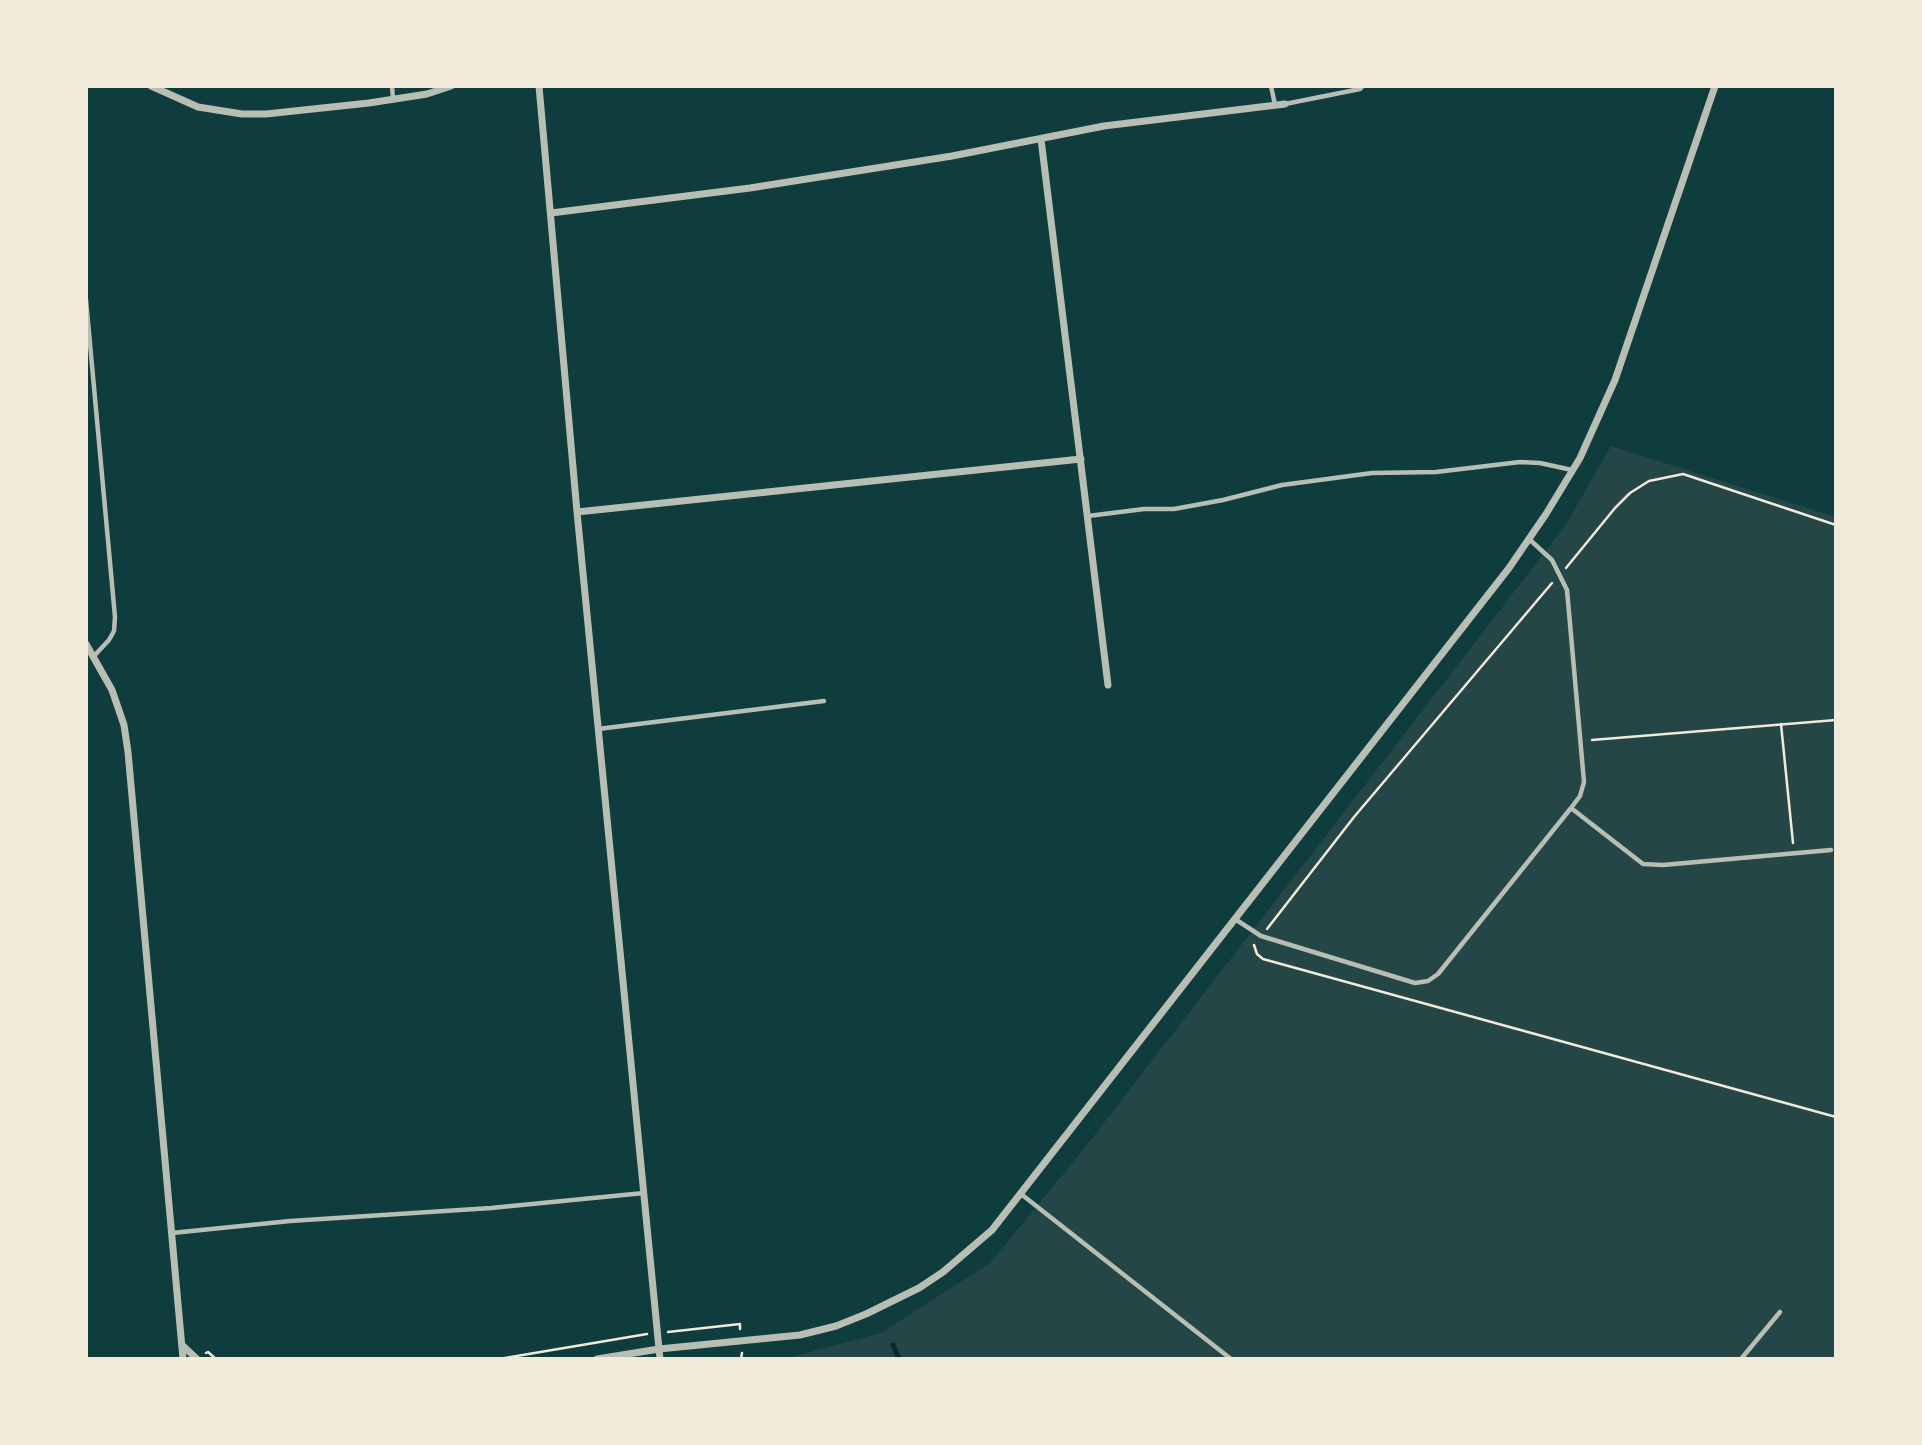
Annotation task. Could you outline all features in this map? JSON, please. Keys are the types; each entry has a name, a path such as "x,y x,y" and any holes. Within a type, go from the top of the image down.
{"street":[{"path":"151,86 198,107 242,114 266,114 393,99 427,94 451,86"},
{"path":"539,86 598,729 660,1359"},
{"path":"597,1359 659,1349 800,1335 866,1314 943,1272 992,1230 1509,568 1573,470 1615,380 1715,86"},
{"path":"551,213 750,188 952,156 1104,126 1285,104"},
{"path":"1041,139 1108,685"},
{"path":"578,512 1081,459"},
{"path":"86,644 118,706 128,752 183,1359"},
{"path":"182,1345 201,1357"}],"lane":[{"path":"391,86 393,99"},
{"path":"1271,86 1275,105"},
{"path":"1285,104 1360,89 1363,86"},
{"path":"86,300 115,617 114,631 94,656"},
{"path":"1088,516 1144,509 1174,509 1282,485 1372,473 1436,472 1520,462 1573,470"},
{"path":"1235,919 1261,936 1415,983 1427,981 1438,974 1571,808 1580,796 1584,782 1567,590 1552,560 1529,539"},
{"path":"598,729 824,701"},
{"path":"1571,808 1643,864 1663,865 1831,850"},
{"path":"172,1233 643,1193"},
{"path":"1021,1194 1231,1359"},
{"path":"1741,1359 1780,1312"}],"path":[{"path":"1836,525 1683,474 1649,481 1630,493 1354,817 1253,945 1263,959 1836,1117"},
{"path":"1580,740 1836,720"},
{"path":"1782,724 1794,855"},
{"path":"676,1331 740,1324"},
{"path":"499,1359 634,1337"},
{"path":"201,1357 208,1352 216,1359"}],"shaded area":[{"path":"1611,446 1836,517 1836,1359 756,1359 791,1357 881,1333 990,1263 1083,1150 1565,526"}],"waterway":[{"path":"893,1345 899,1359"}]}
